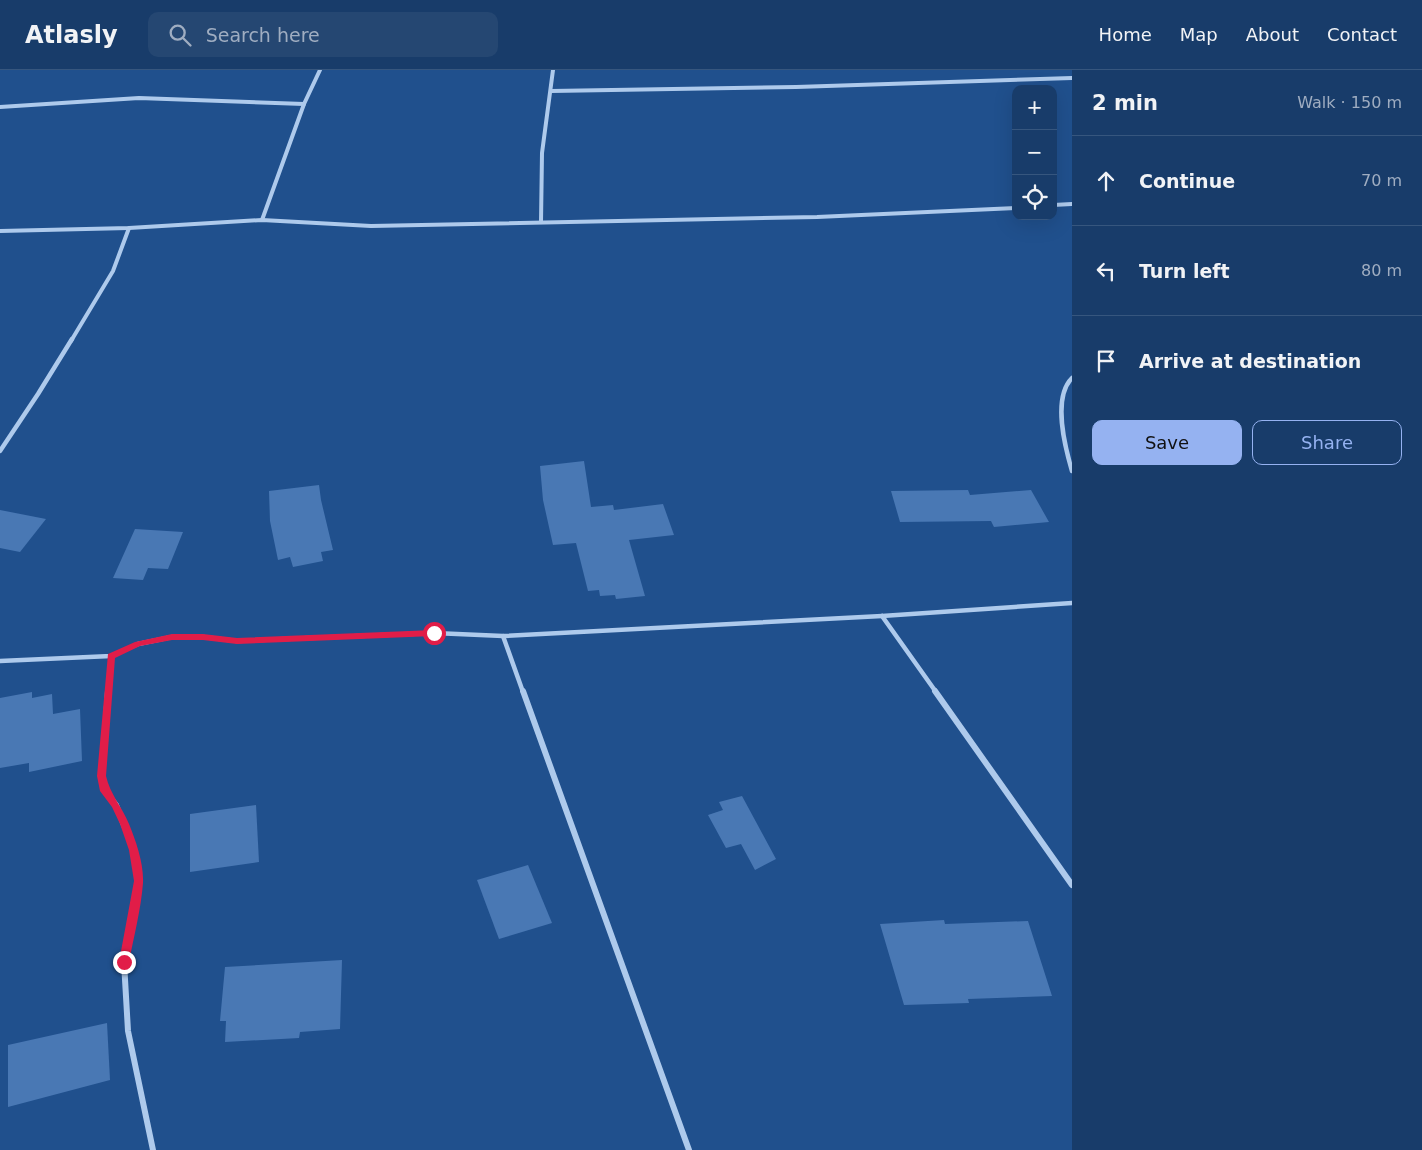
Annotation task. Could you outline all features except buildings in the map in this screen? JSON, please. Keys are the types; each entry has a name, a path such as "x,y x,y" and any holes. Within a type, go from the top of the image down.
{"street":[{"path":"262,220 304,104 320,70"},
{"path":"541,222 542,154 553,70"},
{"path":"551,91 796,87 1072,78"},
{"path":"0,107 139,98 304,104"},
{"path":"1057,205 1072,204"},
{"path":"0,232 129,228 262,220 371,226 827,217 1012,208"},
{"path":"0,451 25,417 110,278 123,251 129,228"},
{"path":"1072,378 1067,380 1062,390 1061,410 1072,471"},
{"path":"0,661 111,656 138,644 172,637 203,637 237,641 434,633 472,633 503,636 882,616 1072,603"},
{"path":"882,616 1072,885"},
{"path":"503,636 689,1150"},
{"path":"111,656 102,776 105,791 116,805 134,850 138,881 124,962 128,1031 153,1150"}],"route":[{"path":"124,962 138,881 134,850 116,805 105,791 102,776 111,656 138,644 172,637 203,637 237,641 434,633"}]}
